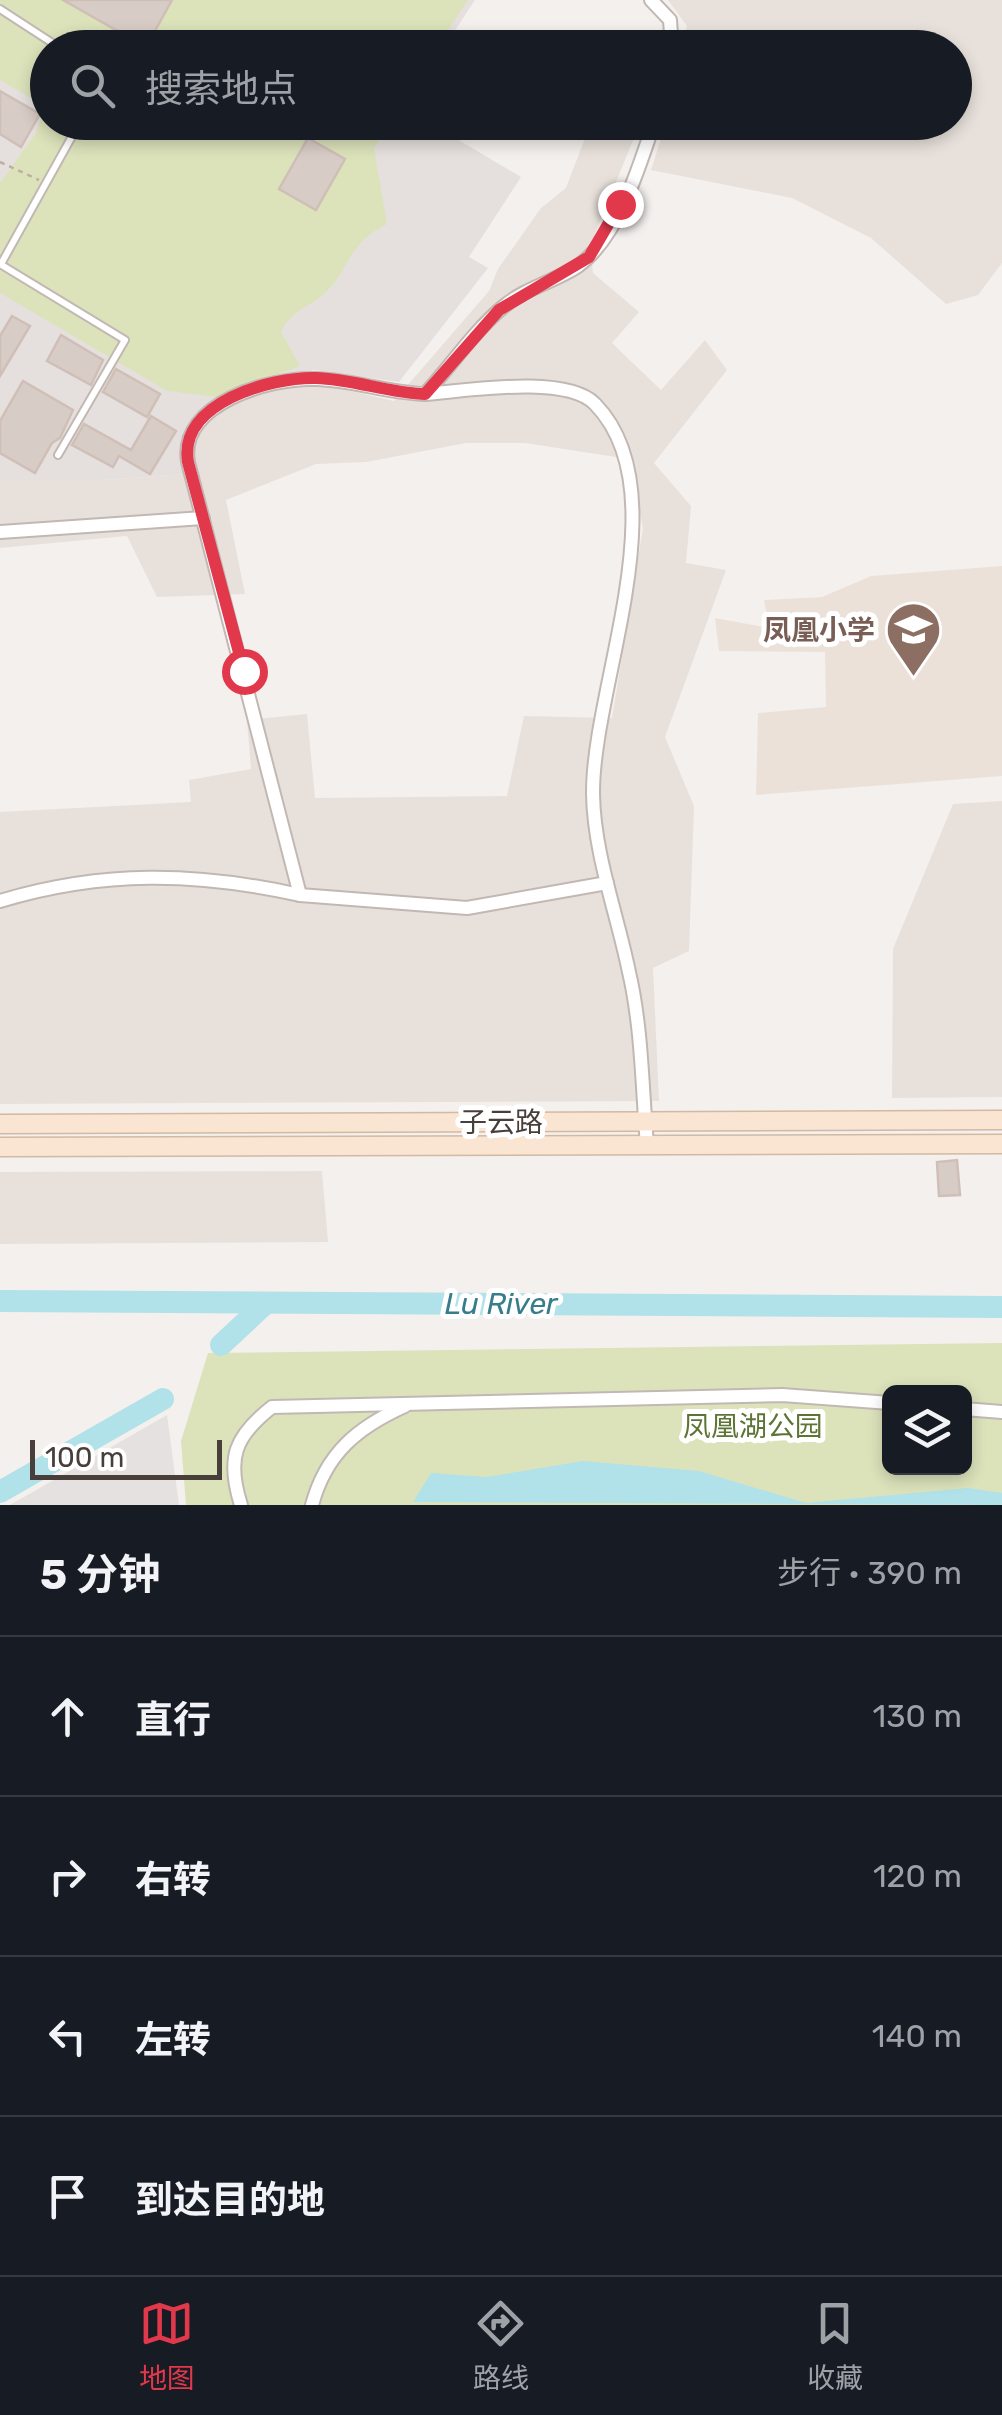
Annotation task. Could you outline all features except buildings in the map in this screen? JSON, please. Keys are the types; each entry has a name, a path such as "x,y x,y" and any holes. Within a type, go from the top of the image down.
{"main road":[{"name":"子云路","path":"0,1124 1002,1120"},
{"name":"子云路","path":"0,1147 1002,1144"}],"street":[{"path":"651,0 670,20 671,30"},
{"path":"425,394 499,310 520,294 573,269 596,248 620,204 647,140"},
{"path":"300,896 203,518 187,440 196,423 214,408 267,386 306,378 425,394 567,390 596,405 618,443 634,523 594,770 596,827 634,996 647,1145"},
{"path":"0,532 203,518"},
{"path":"0,901 78,882 154,874 222,880 300,896 467,908 607,883"},
{"path":"241,1505 234,1484 236,1446 248,1426 272,1406 782,1395 882,1402"},
{"path":"312,1505 319,1478 360,1428 409,1404"},
{"path":"972,1410 1002,1412"}],"lane":[{"path":"0,8 33,30"},
{"path":"58,455 125,340 0,264 70,140"}],"path":[{"path":"0,162 45,183"}],"shaded area":[{"path":"0,0 475,0 455,30 30,30 30,140 459,140 521,177 469,257 488,268 399,382 314,370 250,387 204,410 191,423 183,434 186,474 104,480 0,480"},
{"path":"668,0 1002,0 1002,263 978,295 946,304 871,238 792,198 651,170 661,140 972,140 972,30 686,30"},
{"path":"584,140 633,140 590,246 593,273 639,312 612,343 661,390 705,340 727,370 654,463 691,506 686,563 726,570 665,737 694,806 689,951 653,968 659,1101 0,1104 0,812 191,802 189,780 251,769 247,720 307,714 315,798 507,796 524,716 612,718 643,528 629,459 525,443 466,443 366,462 316,464 226,500 245,594 157,597 127,536 0,548 0,480 104,480 185,474 192,442 209,417 256,394 316,383 394,401 489,291 498,269 541,208 566,188"},
{"name":"凤凰小学","path":"1002,566 1002,776 756,795 758,713 826,707 825,652 719,651 715,618 769,628 764,600 822,597 871,576"},
{"path":"1002,801 1002,1097 892,1098 893,949 953,804"},
{"path":"322,1171 328,1242 0,1244 0,1172"},
{"path":"167,1415 179,1505 10,1505"}],"green space":[{"path":"0,0 468,0 448,30 30,30 30,97 0,80"},
{"path":"31,140 379,140 374,148 387,224 363,240 332,286 285,325 281,332 300,366 216,397 167,391 0,293 0,183"},
{"name":"凤凰湖公园","path":"1002,1343 1002,1505 186,1505 181,1441 208,1353"}],"water":[{"path":"583,1461 699,1471 806,1503 968,1488 1002,1493 1002,1505 413,1502 431,1473 487,1477"}],"waterway":[{"name":"Lu River","path":"0,1301 1002,1307"},
{"path":"221,1345 266,1303"},
{"path":"0,1492 163,1399"}],"place":[{"name":"凤凰小学","path":"914,679"}],"route":[{"path":"244,671 188,462 187,440 196,423 214,408 250,392 306,378 425,394 499,310 520,294 564,274 589,257 620,204"}]}
